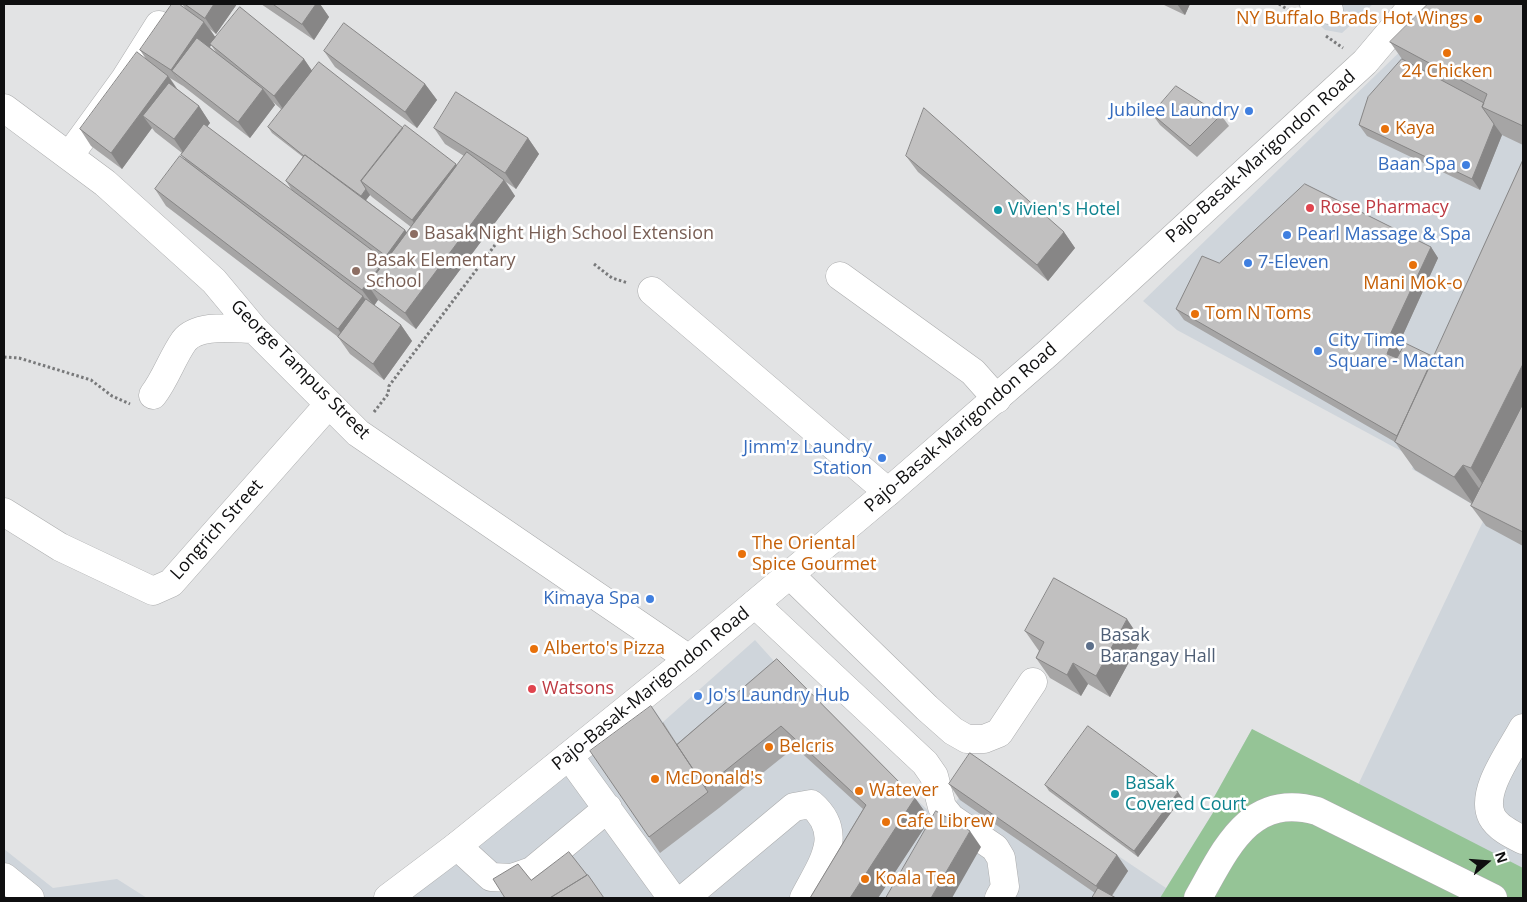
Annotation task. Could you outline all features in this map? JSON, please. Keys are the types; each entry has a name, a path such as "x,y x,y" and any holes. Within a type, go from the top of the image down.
{"street":[{"name":"Pajo-Basak-Marigondon Road","path":"388,898 457,846 569,756 642,712 689,659 997,399 1364,62 1414,4"},
{"path":"69,156 125,78 159,25"},
{"name":"George Tampus Street","path":"4,108 105,183 214,281 254,329 358,433 689,659"},
{"path":"840,276 973,372 997,399"},
{"path":"652,291 888,492"},
{"path":"153,394 165,379 185,340 198,332 254,329"},
{"name":"Longrich Street","path":"4,512 60,547 153,591 171,583 330,404"},
{"path":"790,575 953,731 967,739 984,738 999,733 1033,682"},
{"path":"755,604 925,763 934,776 942,807 950,818 996,848 1001,858 1005,887 999,898"},
{"path":"1523,728 1492,784 1488,804 1493,819 1508,832 1523,840"},
{"path":"925,763 953,731"},
{"path":"569,756 608,808 645,846 672,898"},
{"path":"685,898 794,807 811,804 823,814 829,834 829,850 804,898"},
{"path":"1198,898 1229,844 1246,824 1263,813 1283,807 1317,811 1493,898"},
{"path":"457,846 491,877 512,878 532,871 608,808"},
{"path":"4,877 30,898"}],"path":[{"path":"358,433 388,394 389,386 495,245"},
{"path":"594,264 612,278 652,291"},
{"path":"4,357 19,358 91,380 112,396 130,404 153,394"}],"shaded area":[{"path":"1297,4 1373,4 1342,33 1325,30"},
{"path":"1449,4 1523,12 1523,898 897,898 980,763 1166,888 1219,803 1213,799 1252,729 1358,785 1487,513 1412,469 1416,459 1177,330 1143,301"},
{"path":"755,640 791,680 937,819 886,898 411,898 454,859 653,708 663,722"},
{"path":"4,849 53,888 117,879 147,898 4,898"}],"green space":[{"path":"1252,729 1523,868 1523,898 1160,898 1219,803 1213,799"}],"building":[{"path":"172,4 179,4 204,22 171,70 140,50"},
{"path":"185,4 214,4 205,18"},
{"path":"273,4 316,4 302,24"},
{"path":"1428,4 1523,4 1523,126 1482,107 1487,94 1390,42"},
{"path":"240,7 304,59 274,96 210,44"},
{"path":"344,23 425,84 405,112 324,51"},
{"path":"197,38 263,89 238,122 172,71"},
{"path":"137,52 168,76 111,153 80,129"},
{"path":"1402,59 1484,103 1482,107 1494,124 1472,179 1359,125 1368,97"},
{"path":"319,62 403,128 361,181 366,189 361,196 304,156 268,127"},
{"path":"169,83 199,106 174,139 143,116"},
{"path":"1176,86 1221,115 1190,146 1152,114"},
{"path":"456,92 528,138 505,173 434,128"},
{"name":"Vivien's Hotel","path":"924,108 1064,232 1037,265 906,156"},
{"path":"204,124 385,260 362,290 181,155"},
{"path":"405,125 456,164 412,220 361,181"},
{"path":"467,152 504,180 405,313 368,285"},
{"path":"305,155 405,230 386,256 286,181"},
{"path":"180,156 363,296 338,329 155,189"},
{"path":"1523,160 1523,364 1471,468 1463,465 1454,477 1395,442"},
{"name":"City Time Square - Mactan","path":"1305,184 1431,247 1388,339 1392,341 1387,354 1397,358 1405,343 1434,357 1397,436 1176,309 1202,256 1219,263"},
{"path":"366,299 401,325 373,364 338,337"},
{"path":"1523,404 1523,532 1471,506"},
{"name":"Basak Barangay Hall","path":"1054,578 1127,619 1096,676 1073,663 1067,675 1036,658 1044,642 1025,631"},
{"path":"777,659 915,798 850,898 810,898 866,805 781,726 705,787 677,745"},
{"name":"McDonald's","path":"651,706 708,792 649,837 590,751"},
{"name":"Basak Covered Court","path":"1088,726 1178,792 1134,851 1045,785"},
{"path":"970,753 1117,855 1096,886 949,784"},
{"path":"936,811 970,831 931,898 886,898"},
{"path":"569,852 587,875 550,898 505,898 493,879 518,864 531,880"},
{"path":"588,875 604,898 550,898"},
{"path":"1098,888 1116,898 1092,898"}],"place":[{"name":"NY Buffalo Brads Hot Wings","path":"1478,19"},
{"name":"24 Chicken","path":"1447,53"},
{"name":"Jubilee Laundry","path":"1249,111"},
{"name":"Kaya","path":"1385,129"},
{"name":"Baan Spa","path":"1466,165"},
{"name":"Rose Pharmacy","path":"1310,208"},
{"name":"Vivien's Hotel","path":"998,210"},
{"name":"Basak Night High School Extension","path":"414,234"},
{"name":"Pearl Massage & Spa","path":"1287,235"},
{"name":"7-Eleven","path":"1248,263"},
{"name":"Mani Mok-o","path":"1413,265"},
{"name":"Basak Elementary School","path":"356,271"},
{"name":"Tom N Toms","path":"1195,314"},
{"name":"City Time Square - Mactan","path":"1318,351"},
{"name":"Jimm'z Laundry Station","path":"882,458"},
{"name":"The Oriental Spice Gourmet","path":"742,554"},
{"name":"Kimaya Spa","path":"650,599"},
{"name":"Basak Barangay Hall","path":"1090,646"},
{"name":"Alberto's Pizza","path":"534,649"},
{"name":"Watsons","path":"532,689"},
{"name":"Jo's Laundry Hub","path":"698,696"},
{"name":"Belcris","path":"769,747"},
{"name":"McDonald's","path":"655,779"},
{"name":"Watever","path":"859,791"},
{"name":"Basak Covered Court","path":"1115,794"},
{"name":"Cafe Librew","path":"886,822"},
{"name":"Koala Tea","path":"865,879"}]}
